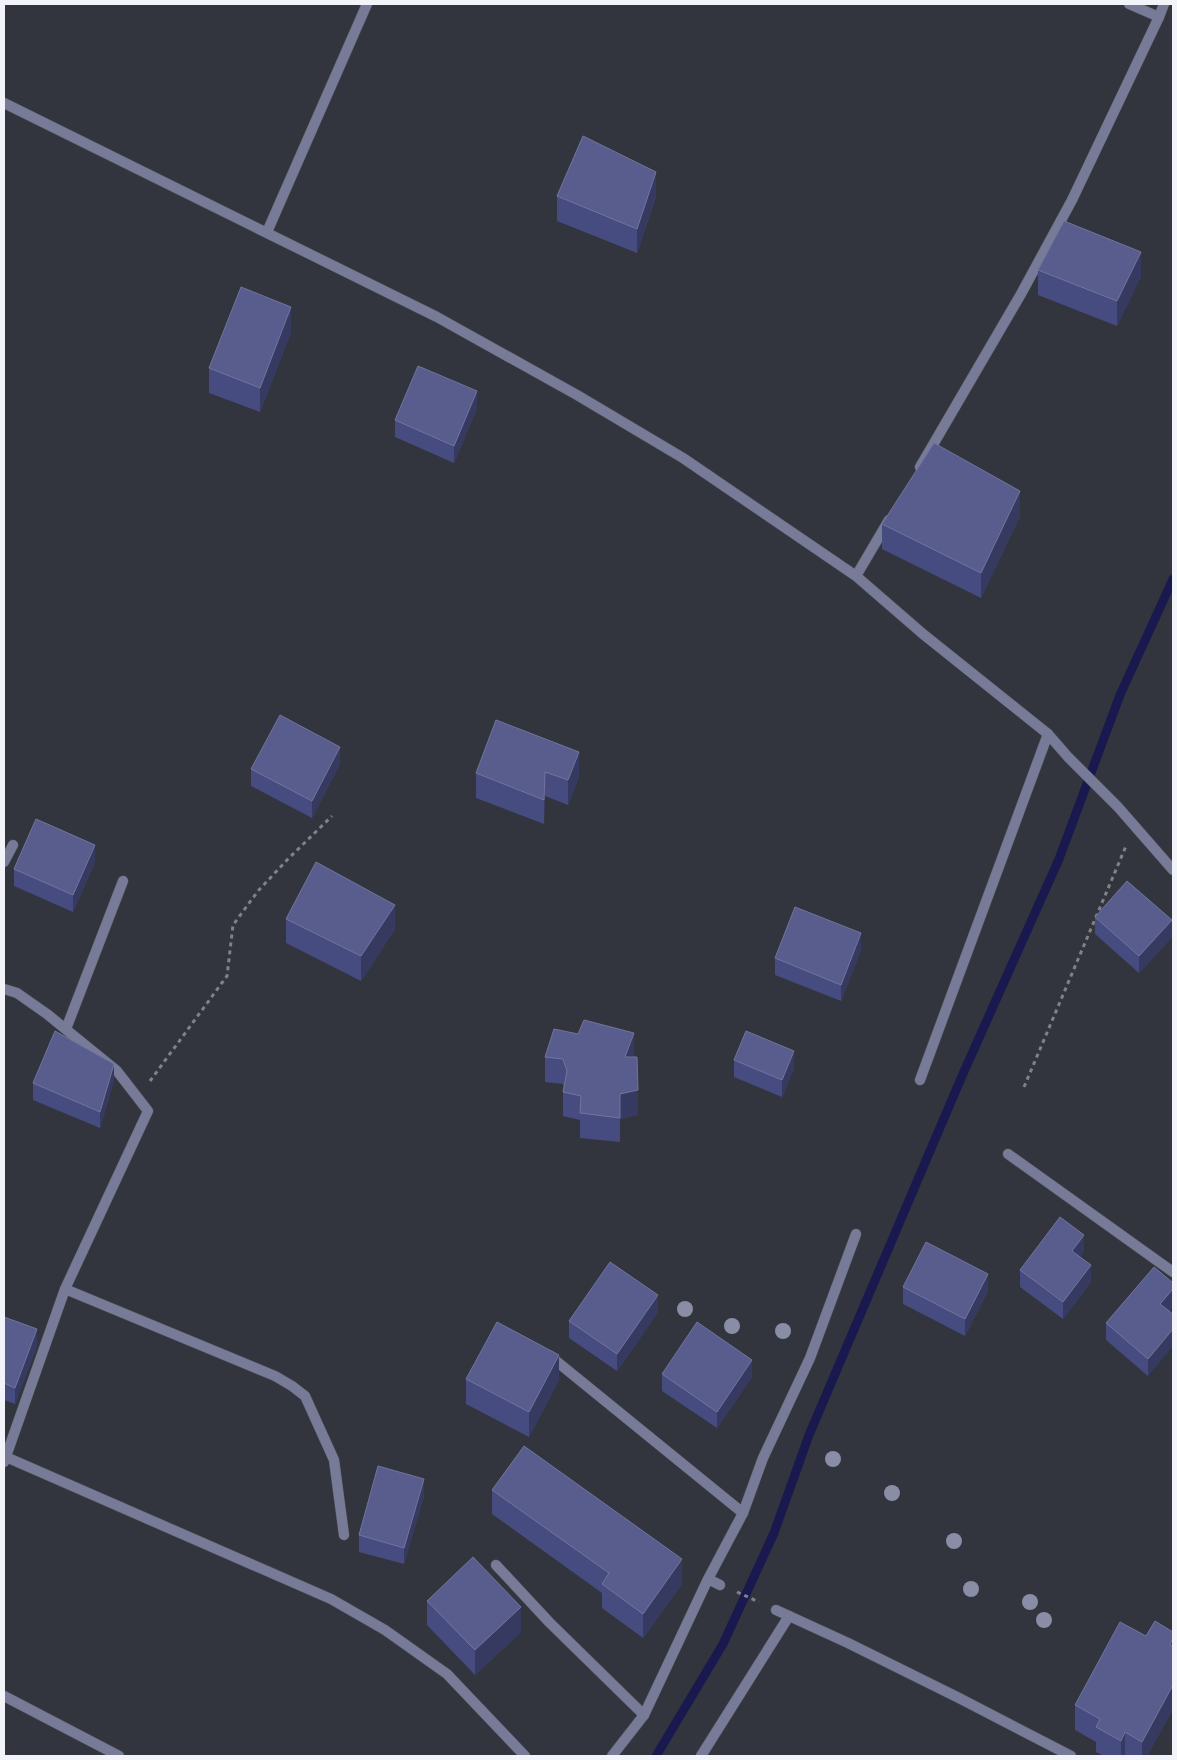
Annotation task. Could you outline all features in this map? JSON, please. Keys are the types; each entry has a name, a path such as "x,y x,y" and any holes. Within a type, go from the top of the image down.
{"street":[{"path":"267,232 368,4"},
{"path":"1129,4 1159,18"},
{"path":"914,476 1026,285 1072,200 1164,4"},
{"path":"4,103 437,317 577,394 683,458 856,576 923,634 1048,734 1118,807 1173,870"},
{"path":"856,576 896,509"},
{"path":"920,1080 1048,734"},
{"path":"4,862 13,845"},
{"path":"66,1029 123,881"},
{"path":"4,989 17,993 47,1014 117,1071 148,1112 65,1289 5,1460 330,1599 385,1630 447,1674 525,1756"},
{"path":"1008,1154 1173,1272"},
{"path":"612,1756 644,1715 708,1579 743,1513 763,1458 810,1358 856,1234"},
{"path":"65,1289 275,1376 305,1396 334,1460 344,1535"},
{"path":"539,1348 743,1513"},
{"path":"496,1565 550,1623 644,1715"},
{"path":"708,1579 720,1585"},
{"path":"776,1610 934,1685 1071,1756"},
{"path":"701,1756 789,1616"},
{"path":"4,1696 119,1756"}],"path":[{"path":"138,1097 227,976 234,925 258,891 332,816"},
{"path":"1024,1087 1134,827"},
{"path":"720,1585 776,1610"}],"building":[{"path":"583,136 656,172 637,229 557,196"},
{"path":"1064,221 1141,252 1117,301 1038,270"},
{"path":"241,287 291,307 260,388 209,368"},
{"path":"418,366 477,391 454,446 395,420"},
{"path":"934,443 1020,491 981,573 882,524"},
{"path":"280,715 340,747 312,801 251,769"},
{"path":"496,720 579,752 568,780 545,772 544,800 476,773"},
{"path":"36,819 95,845 73,895 14,869"},
{"path":"316,862 395,905 361,956 286,919"},
{"path":"1127,881 1172,920 1139,956 1095,917"},
{"path":"795,907 861,933 841,985 775,958"},
{"path":"584,1020 634,1033 625,1057 637,1057 638,1090 620,1094 620,1118 580,1113 581,1096 563,1092 567,1071 563,1059 545,1057 554,1029 578,1034"},
{"path":"55,1031 114,1064 100,1112 33,1083"},
{"path":"746,1031 794,1051 782,1080 734,1060"},
{"path":"1060,1217 1084,1235 1072,1251 1091,1265 1063,1302 1020,1270"},
{"path":"926,1242 988,1274 965,1319 903,1287"},
{"path":"610,1262 658,1295 617,1354 569,1321"},
{"path":"1154,1267 1173,1283 1173,1289 1160,1304 1173,1314 1173,1329 1148,1359 1106,1323"},
{"path":"4,1317 37,1329 15,1388 4,1383"},
{"path":"497,1322 559,1355 529,1412 466,1379"},
{"path":"697,1322 752,1360 717,1412 662,1374"},
{"path":"524,1446 682,1559 643,1614 602,1584 609,1573 492,1490"},
{"path":"378,1466 424,1479 404,1548 359,1535"},
{"path":"473,1557 521,1607 475,1650 427,1601"},
{"path":"1155,1621 1173,1632 1170,1645 1173,1646 1173,1685 1142,1742 1125,1732 1121,1741 1096,1727 1100,1719 1075,1705 1120,1622 1146,1636"}],"waterway":[{"path":"656,1756 723,1644 774,1533 809,1435 962,1076 1059,859 1120,695 1173,579"}]}
